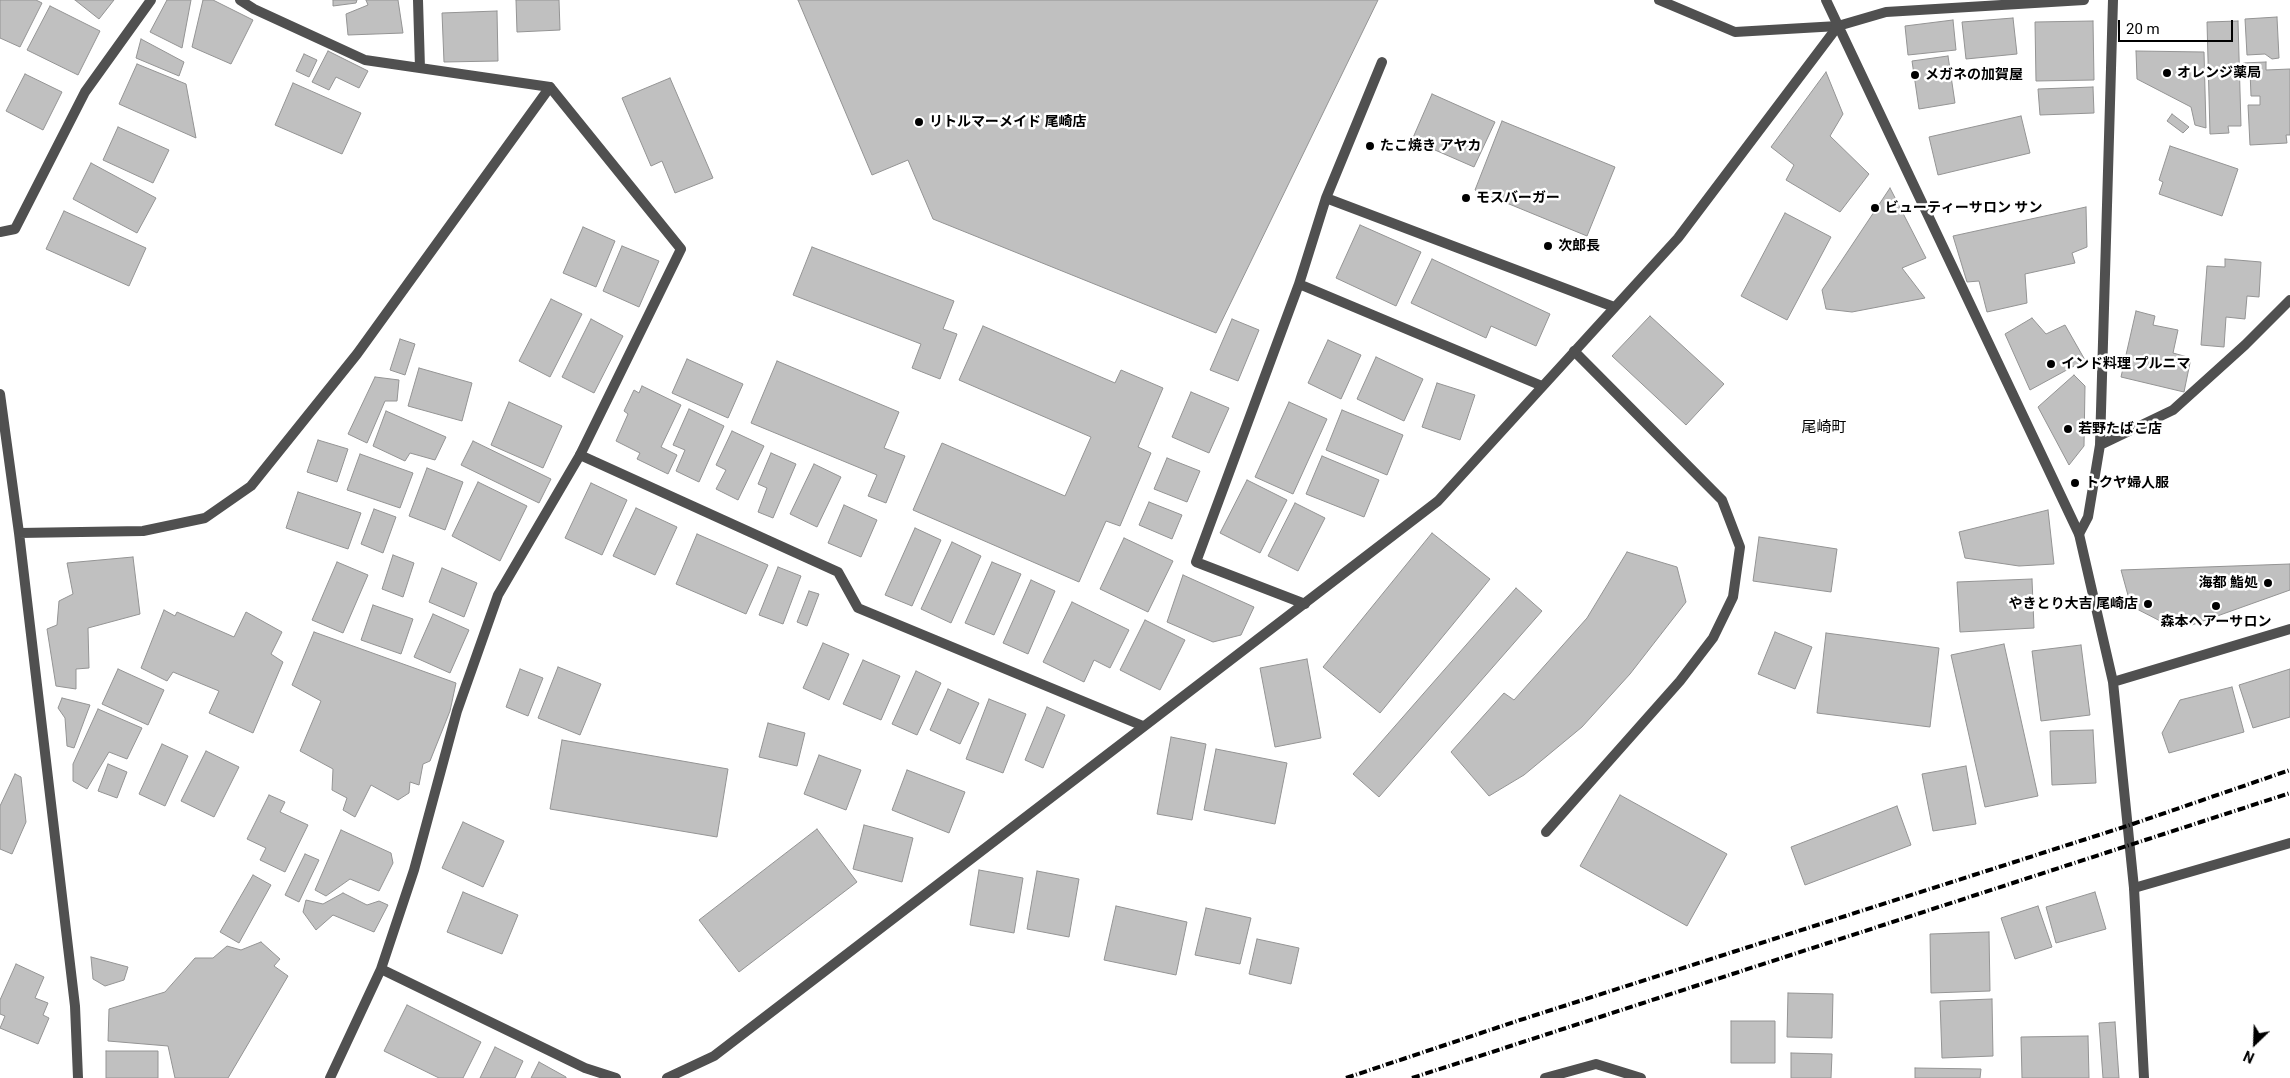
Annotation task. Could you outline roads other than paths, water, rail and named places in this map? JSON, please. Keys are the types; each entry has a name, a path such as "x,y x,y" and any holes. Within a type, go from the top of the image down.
{"street":[{"path":"0,232 15,229 85,92 151,0"},
{"path":"240,0 254,10 365,60 550,87 681,249 580,455 498,595 456,711 414,870 381,969 330,1078"},
{"path":"418,0 420,68"},
{"path":"1659,0 1735,32 1838,26 1886,12 2084,0"},
{"path":"1826,0 2079,534 2113,682 2134,888 2144,1078"},
{"path":"2079,534 2088,517 2100,445 2113,0"},
{"path":"667,1078 714,1056 1438,501 1678,238 1838,26"},
{"path":"1305,604 1196,562 1298,284 1326,198 1382,62"},
{"path":"19,533 152,529 205,518 251,486 357,354 550,87"},
{"path":"1326,198 1614,308"},
{"path":"1298,284 1542,386"},
{"path":"2100,445 2173,410 2245,345 2290,300"},
{"path":"1546,832 1680,681 1713,638 1733,596 1740,547 1722,500 1574,351"},
{"path":"0,394 19,533 75,1006 78,1078"},
{"path":"580,455 838,572 858,608 1143,726"},
{"path":"2113,682 2290,629"},
{"path":"2134,888 2290,843"},
{"path":"381,969 585,1068 616,1078"},
{"path":"1545,1078 1596,1064 1641,1078"}],"railway":[{"path":"1346,1078 1517,1021 2127,826 2290,770"},
{"path":"1412,1078 2290,793"}],"place":[{"name":"オレンジ薬局","path":"2167,73"},
{"name":"メガネの加賀屋","path":"1915,75"},
{"name":"リトルマーメイド 尾崎店","path":"919,122"},
{"name":"たこ焼き アヤカ","path":"1370,146"},
{"name":"モスバーガー","path":"1466,198"},
{"name":"ビューティーサロン サン","path":"1875,208"},
{"name":"次郎長","path":"1548,246"},
{"name":"インド料理 プルニマ","path":"2051,364"},
{"name":"若野たばこ店","path":"2068,429"},
{"name":"トクヤ婦人服","path":"2075,483"},
{"name":"海都 鮨処","path":"2268,583"},
{"name":"やきとり大吉 尾崎店","path":"2148,604"},
{"name":"森本ヘアーサロン","path":"2216,606"}],"district":[{"name":"尾崎町","path":"1824,428"}]}
